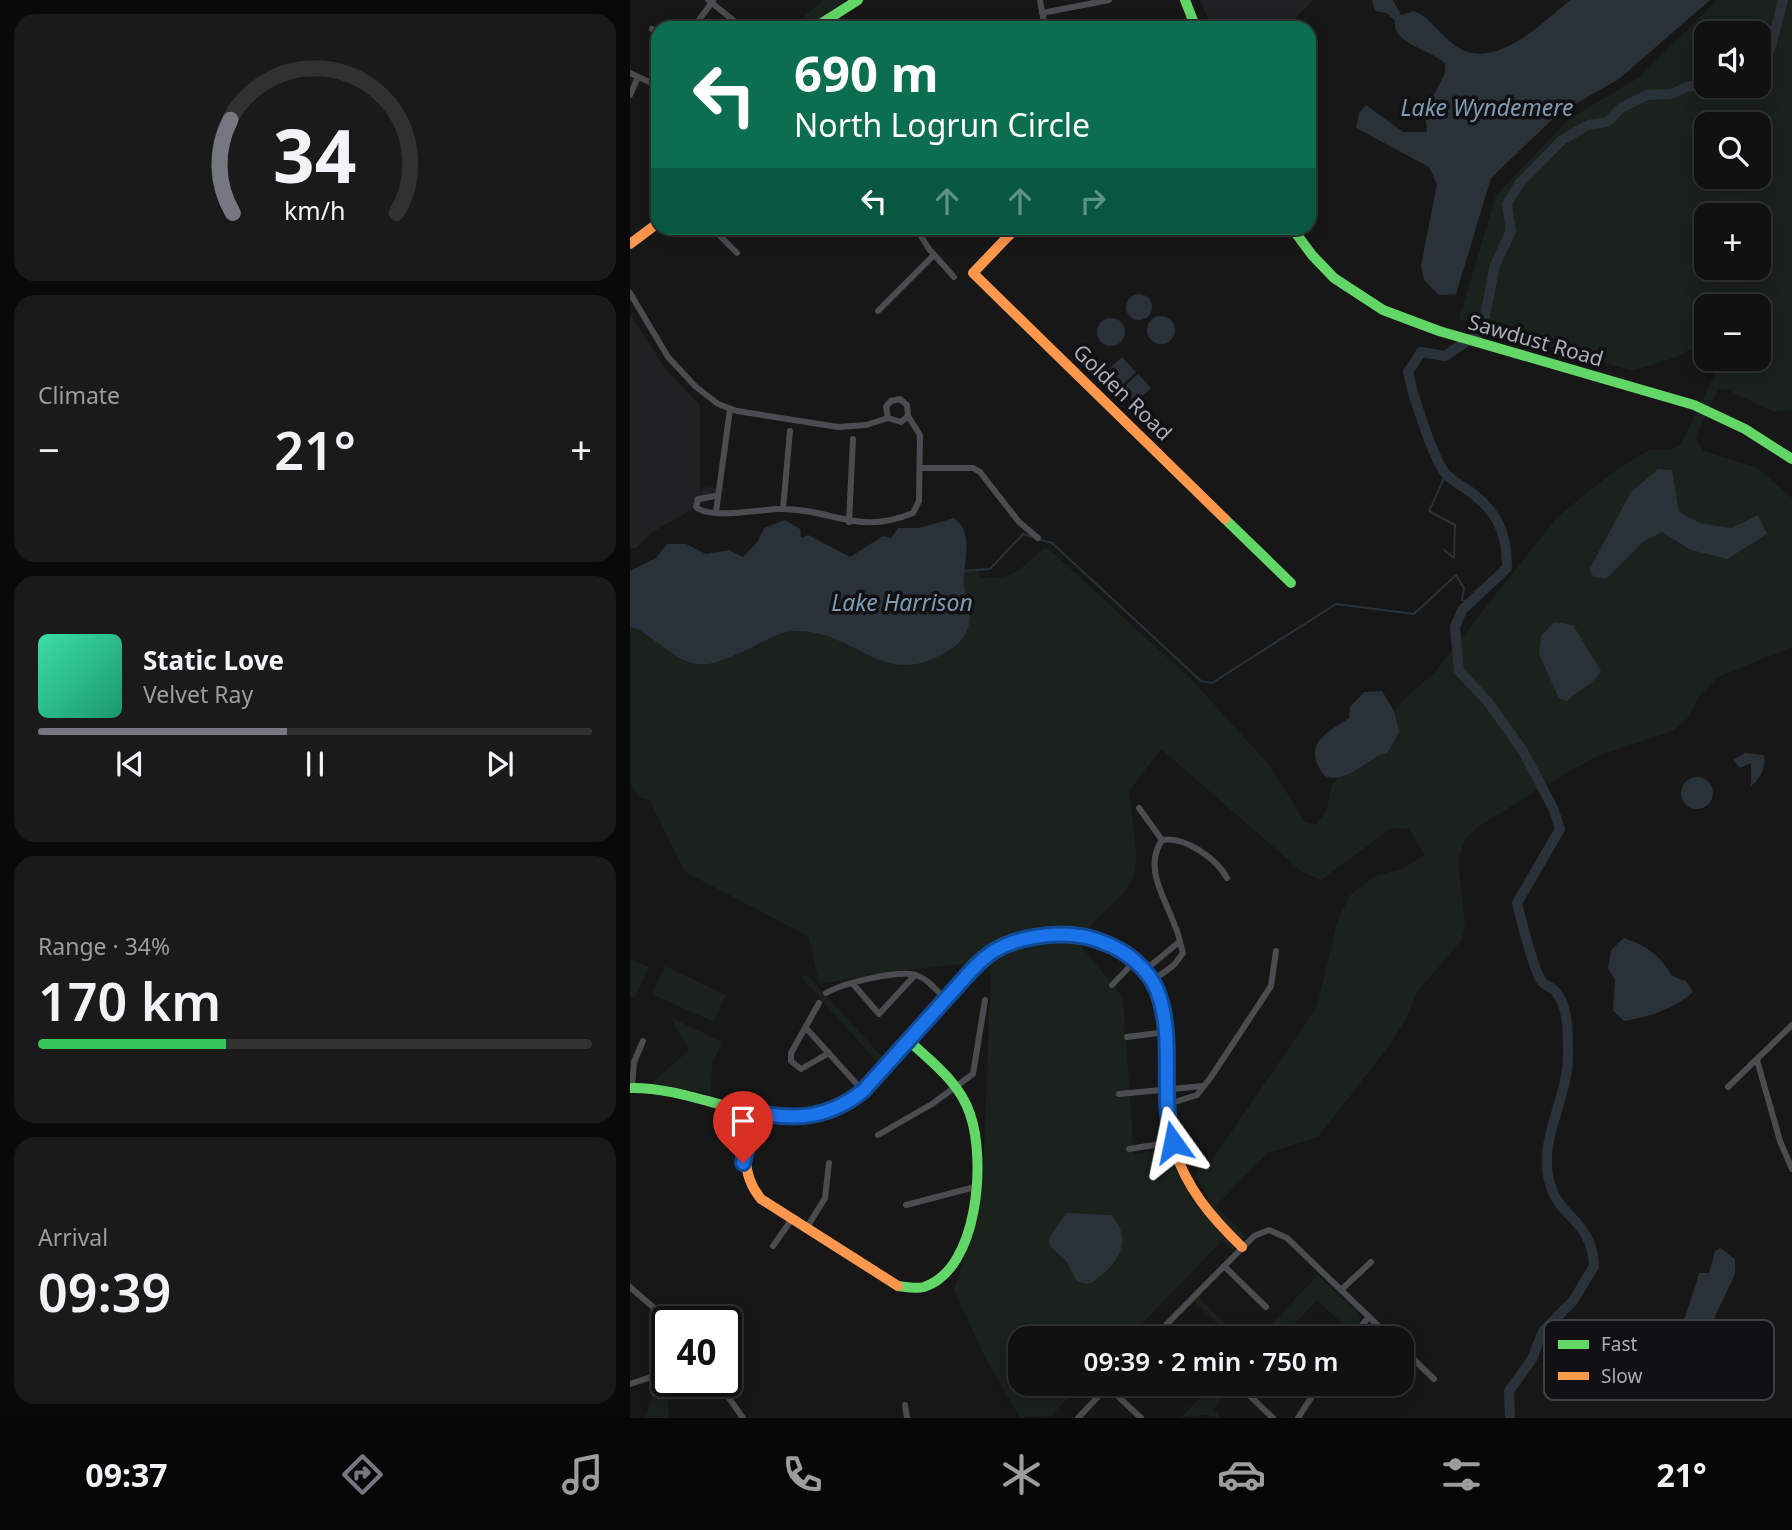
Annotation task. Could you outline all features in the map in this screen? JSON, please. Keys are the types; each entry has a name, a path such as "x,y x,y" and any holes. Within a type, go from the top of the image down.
{"street":[{"path":"825,21 858,0"},
{"path":"1040,0 1044,21"},
{"path":"1042,13 1109,0"},
{"path":"1185,0 1193,21"},
{"path":"698,21 711,1 735,21"},
{"path":"630,73 651,83"},
{"path":"630,95 638,77"},
{"path":"630,244 651,228"},
{"path":"719,235 737,253"},
{"path":"921,235 934,255 954,276"},
{"name":"Golden Road","path":"1009,235 973,273 1291,583"},
{"name":"Sawdust Road","path":"1297,235 1313,258 1357,297 1409,323 1698,407 1792,458"},
{"path":"878,312 934,255"},
{"path":"630,293 651,332 681,373 708,397 730,410 850,427 888,418 897,423 908,416"},
{"path":"716,496 698,499 696,507 716,512 783,509 849,522 882,524 914,513 919,501 920,435 908,416 907,405 895,399 886,407 888,418"},
{"path":"716,512 716,496 730,410"},
{"path":"783,509 790,431"},
{"path":"849,522 853,439"},
{"path":"920,468 973,468 980,472 1018,522 1038,538"},
{"path":"1139,808 1162,840"},
{"path":"1162,840 1170,839 1186,844 1220,865 1227,878"},
{"path":"1152,981 1174,965 1183,953 1155,875 1154,857 1162,840"},
{"path":"643,1041 642,1053 633,1070 631,1088 668,1090 755,1112 795,1118 819,1115 842,1106 863,1091 989,954 1006,945 1032,938 1069,935 1095,939 1135,961 1152,981 1166,1032 1165,1105 1173,1142 1198,1202 1242,1247"},
{"path":"1144,971 1179,942"},
{"path":"1165,1105 1186,1101 1204,1086 1265,996 1273,976 1276,951"},
{"path":"1112,985 1135,961"},
{"path":"826,993 898,973 915,975 946,1000"},
{"path":"853,984 879,1014 915,975"},
{"path":"878,1135 957,1088 976,1068 985,1000"},
{"path":"819,1003 791,1053 795,1066 809,1067 829,1054"},
{"path":"1728,1087 1792,1025"},
{"path":"806,1028 863,1091"},
{"path":"1127,1037 1166,1032"},
{"path":"755,1112 744,1154 747,1179 761,1199 885,1281 906,1289 923,1289 938,1283 953,1269 968,1229 975,1187 974,1130 968,1108 957,1088 909,1041"},
{"path":"1757,1060 1780,1141 1792,1169"},
{"path":"1119,1094 1165,1088 1177,1091 1204,1086"},
{"path":"1129,1149 1173,1142"},
{"path":"806,1229 825,1198 829,1163"},
{"path":"906,1205 975,1187"},
{"path":"773,1246 792,1219"},
{"path":"1165,1326 1242,1247 1254,1236 1269,1230 1279,1232 1293,1244 1378,1326"},
{"path":"1341,1290 1371,1262"},
{"path":"1224,1266 1266,1307"},
{"path":"630,1287 652,1306"},
{"path":"1361,1326 1369,1317"},
{"path":"1414,1360 1434,1379"},
{"path":"630,1384 651,1377"},
{"path":"1078,1418 1099,1396"},
{"path":"1120,1396 1141,1418"},
{"path":"1250,1396 1273,1418"},
{"path":"1298,1418 1312,1396"},
{"path":"728,1397 743,1418"},
{"path":"905,1405 907,1418"}],"shaded area":[{"path":"824,0 846,0 816,21 798,21"},
{"path":"1200,0 1314,0 1292,21 1209,21"},
{"path":"1717,0 1792,0 1792,410 1774,412 1725,389 1718,390 1695,438 1704,451 1758,468 1792,498 1792,647 1718,677 1699,696 1689,717 1673,731 1595,757 1478,827 1465,839 1458,861 1465,925 1462,940 1418,991 1405,1021 1385,1051 1318,1137 1268,1153 1216,1206 1247,1237 1239,1239 1233,1250 1222,1241 1140,1326 1008,1326 1008,1396 1070,1396 1051,1416 1020,1418 986,1359 954,1291 979,1206 983,1179 991,961 905,970 819,984 808,936 685,872 650,801 639,797 630,784 630,603 979,570 980,577 1001,577 1015,572 1044,548 1049,549 1193,681 1270,766 1305,822 1316,824 1326,812 1332,785 1402,701 1434,673 1557,517 1613,472 1649,450 1669,450 1680,446 1716,371 1771,371 1771,294 1694,294 1694,348 1677,357 1632,371 1459,319 1496,195 1569,119 1640,77 1694,23 1694,98 1771,98 1771,21 1696,21","holes":["1161,749 1302,872 1321,880 1392,828 1409,829 1425,855 1402,869 1377,875 1350,895 1337,922 1317,1007 1212,1160 1194,1162 1198,1181 1209,1198 1198,1208 1188,1194 1168,1150 1134,1154 1123,998 1082,947 1085,936 1097,918 1121,895 1133,878 1136,848 1129,791"]},
{"path":"630,314 666,370 700,405 700,491 709,487 727,489 651,533 636,548 630,548"},
{"path":"630,959 649,967 635,998 630,996"},
{"path":"665,966 726,995 714,1022 652,994"},
{"path":"806,974 885,1060 880,1065 802,978"},
{"path":"670,1017 722,1042 712,1064 711,1094 652,1083 689,1050"},
{"path":"1318,1275 1359,1314 1360,1320 1356,1326 1345,1326 1317,1300 1292,1326 1269,1326"},
{"path":"1198,1297 1228,1326 1220,1326 1194,1301"},
{"path":"1202,1396 1225,1396 1213,1409 1221,1418 1205,1415 1181,1418"},
{"path":"652,1397 675,1397 668,1402 669,1418 646,1418"}],"water":[{"name":"Lake Wyndemere","path":"1372,0 1393,0 1401,15 1414,11 1426,18 1456,46 1470,53 1486,53 1517,41 1570,0 1710,0 1619,79 1558,114 1491,178 1456,294 1439,295 1424,280 1421,266 1437,184 1429,167 1356,128 1359,113 1366,105 1403,132 1427,132 1425,112 1445,73 1445,63 1405,41 1395,29 1395,21 1387,13 1375,11"},
{"path":"1139,294 1148,298 1152,307 1148,316 1139,320 1130,316 1126,307 1130,298"},
{"path":"1161,316 1171,320 1175,330 1171,340 1161,344 1151,340 1147,330 1151,320"},
{"path":"1111,318 1121,322 1125,332 1121,342 1111,346 1101,342 1097,332 1101,322"},
{"path":"1122,357 1136,372 1121,386 1107,371"},
{"path":"1138,374 1151,388 1136,402 1123,388"},
{"path":"1658,469 1672,470 1679,512 1700,523 1731,528 1758,515 1767,534 1727,559 1691,550 1662,532 1644,541 1606,579 1594,577 1589,570 1631,492"},
{"name":"Lake Harrison","path":"954,518 966,537 964,583 970,612 969,624 958,644 924,662 904,665 886,662 836,639 817,633 796,631 785,632 718,662 693,663 670,652 638,629 630,627 630,571 656,558 667,544 686,544 706,554 729,550 743,557 758,541 764,528 785,520 800,529 801,538 808,535 850,557 883,536 891,538 898,528 919,528"},
{"path":"1554,622 1573,625 1601,671 1594,680 1567,701 1559,698 1539,654 1541,636"},
{"path":"1382,691 1394,711 1399,732 1388,752 1342,777 1332,778 1325,775 1316,761 1315,752 1321,739 1349,718 1350,707 1364,692"},
{"path":"1745,753 1764,755 1762,772 1751,786 1751,763 1740,768 1733,760"},
{"path":"1697,777 1709,781 1713,793 1709,805 1697,809 1685,805 1681,793 1685,781"},
{"path":"1624,938 1652,952 1672,976 1686,981 1693,992 1661,1011 1624,1021 1613,1010 1615,979 1608,969 1611,950"},
{"path":"1066,1213 1111,1215 1121,1230 1120,1253 1111,1267 1092,1282 1076,1280 1067,1262 1050,1246 1049,1238"},
{"path":"1720,1248 1735,1259 1735,1274 1713,1320 1685,1320 1699,1273 1709,1273 1715,1251"}],"waterway":[{"path":"1771,47 1783,0"},
{"path":"1554,1320 1573,1301 1594,1266 1588,1239 1561,1205 1550,1184 1547,1152 1567,1072 1567,1022 1560,998 1542,981 1536,970 1517,903 1560,829 1553,808 1523,751 1488,702 1459,671 1455,627 1462,610 1507,568 1505,545 1500,526 1489,509 1449,477 1441,466 1424,425 1408,372 1421,352 1445,356 1482,331 1495,265 1511,231 1507,204 1519,184 1562,140 1588,125 1607,122 1621,108 1647,95 1671,94 1694,86"},
{"path":"1444,550 1454,558 1455,525 1429,511 1446,474"},
{"path":"962,571 990,569 1023,534 1032,537"},
{"path":"1041,540 1052,543 1201,681 1212,683 1336,604 1414,614 1456,575 1464,588 1462,600 1469,602"},
{"path":"1510,1418 1509,1391 1532,1359 1544,1330"}],"traffic: fast":[{"path":"825,21 858,0"},
{"path":"1185,0 1193,21"},
{"path":"1297,235 1334,278 1383,310 1439,331 1694,405 1745,429 1792,459"},
{"path":"1225,519 1291,583"},
{"path":"630,1088 654,1089 779,1117 803,1117 831,1111 869,1084 982,960 1031,938 1071,935 1119,949 1142,968 1156,993 1163,1022 1168,1118 1174,1148"},
{"path":"898,1286 924,1287 942,1276 957,1259 974,1211 977,1184 975,1134 965,1103 944,1074 909,1041"}],"traffic: slow":[{"path":"630,244 651,228"},
{"path":"1009,235 973,273 1225,519"},
{"path":"755,1112 746,1157 749,1178 761,1199 898,1286"},
{"path":"1174,1148 1179,1163 1201,1202 1242,1247"}],"route":[{"path":"743,1163 755,1112 806,1118 842,1106 863,1091 989,954 1018,941 1069,935 1095,939 1117,948 1135,961 1152,981 1164,1016 1165,1105 1173,1142"}]}
